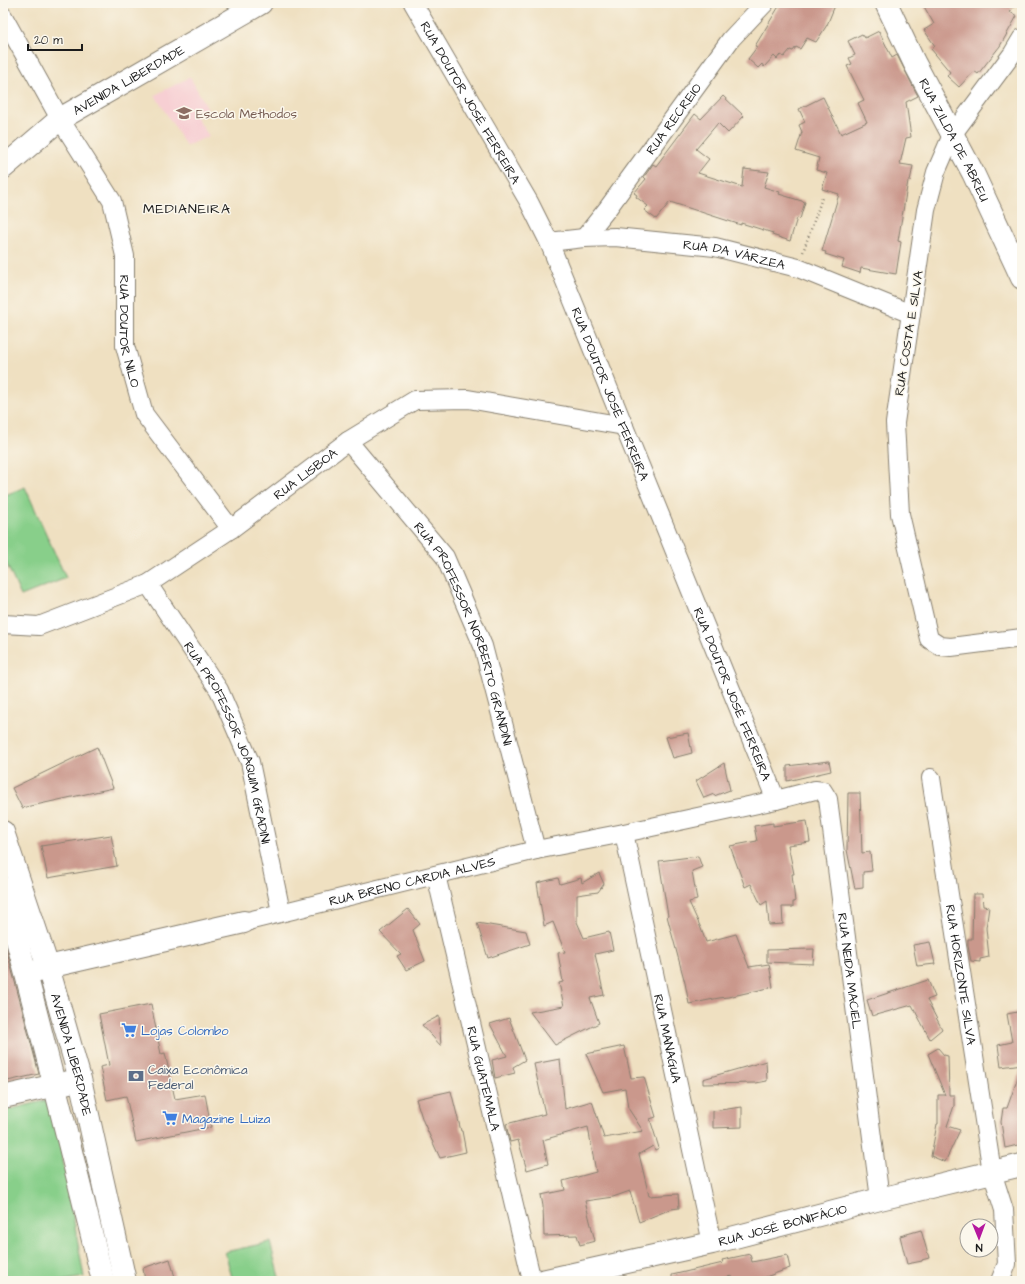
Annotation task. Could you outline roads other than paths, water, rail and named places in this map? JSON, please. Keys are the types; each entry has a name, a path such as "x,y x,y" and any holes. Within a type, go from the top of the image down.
{"main road":[{"name":"AVENIDA LIBERDADE","path":"3,168 60,119 261,3"},
{"name":"RUA ZILDA DE ABREU","path":"886,3 914,62 973,173 1022,278"},
{"name":"AVENIDA LIBERDADE","path":"3,832 48,967 80,1079 125,1281"},
{"name":"AVENIDA LIBERDADE","path":"3,888 55,1084 103,1281"},
{"name":"RUA BRENO CARDIA ALVES","path":"27,974 48,967 244,922"},
{"path":"3,1097 80,1079"},
{"name":"RUA JOSÉ BONIFÁCIO","path":"542,1281 712,1243 1022,1165"}],"street":[{"name":"RUA DOUTOR JOSÉ FERREIRA","path":"413,3 528,202 549,242 776,800"},
{"name":"RUA RECREIO","path":"584,238 608,208 731,39 765,3"},
{"name":"RUA DOUTOR NILO","path":"3,16 60,119 112,201 125,256 125,346 144,414 231,530"},
{"name":"RUA COSTA E SILVA","path":"1022,38 1013,53 952,135 936,172 926,210 895,423 900,514 929,639 940,646 951,647 1022,638"},
{"name":"RUA DA VÁRZEA","path":"549,242 584,238 615,237 715,248 798,268 911,314"},
{"name":"RUA LISBOA","path":"3,624 39,626 148,584 231,530 348,441 415,400 468,399 624,426"},
{"name":"RUA PROFESSOR NORBERTO GRANDINI","path":"348,441 445,557 483,646 536,850"},
{"name":"RUA PROFESSOR JOAQUIM GRADINI","path":"148,584 219,690 250,762 281,912"},
{"name":"RUA HORIZONTE SILVA","path":"931,778 992,1172 1004,1210 1007,1264 1000,1281"},
{"name":"RUA NEIDA MACIEL","path":"776,800 815,790 824,790 828,799 880,1200"},
{"name":"RUA BRENO CARDIA ALVES","path":"244,922 536,850 624,833 776,800"},
{"name":"RUA MANAGUA","path":"624,833 712,1243"},
{"name":"RUA GUATEMALA","path":"436,875 532,1281"}],"place":[{"name":"Escola Methodos","path":"184,113"},
{"name":"Lojas Colombo","path":"129,1030"},
{"name":"Caixa Econômica Federal","path":"136,1076"},
{"name":"Magazine Luiza","path":"170,1118"}],"district":[{"name":"MEDIANEIRA","path":"187,208"}]}
